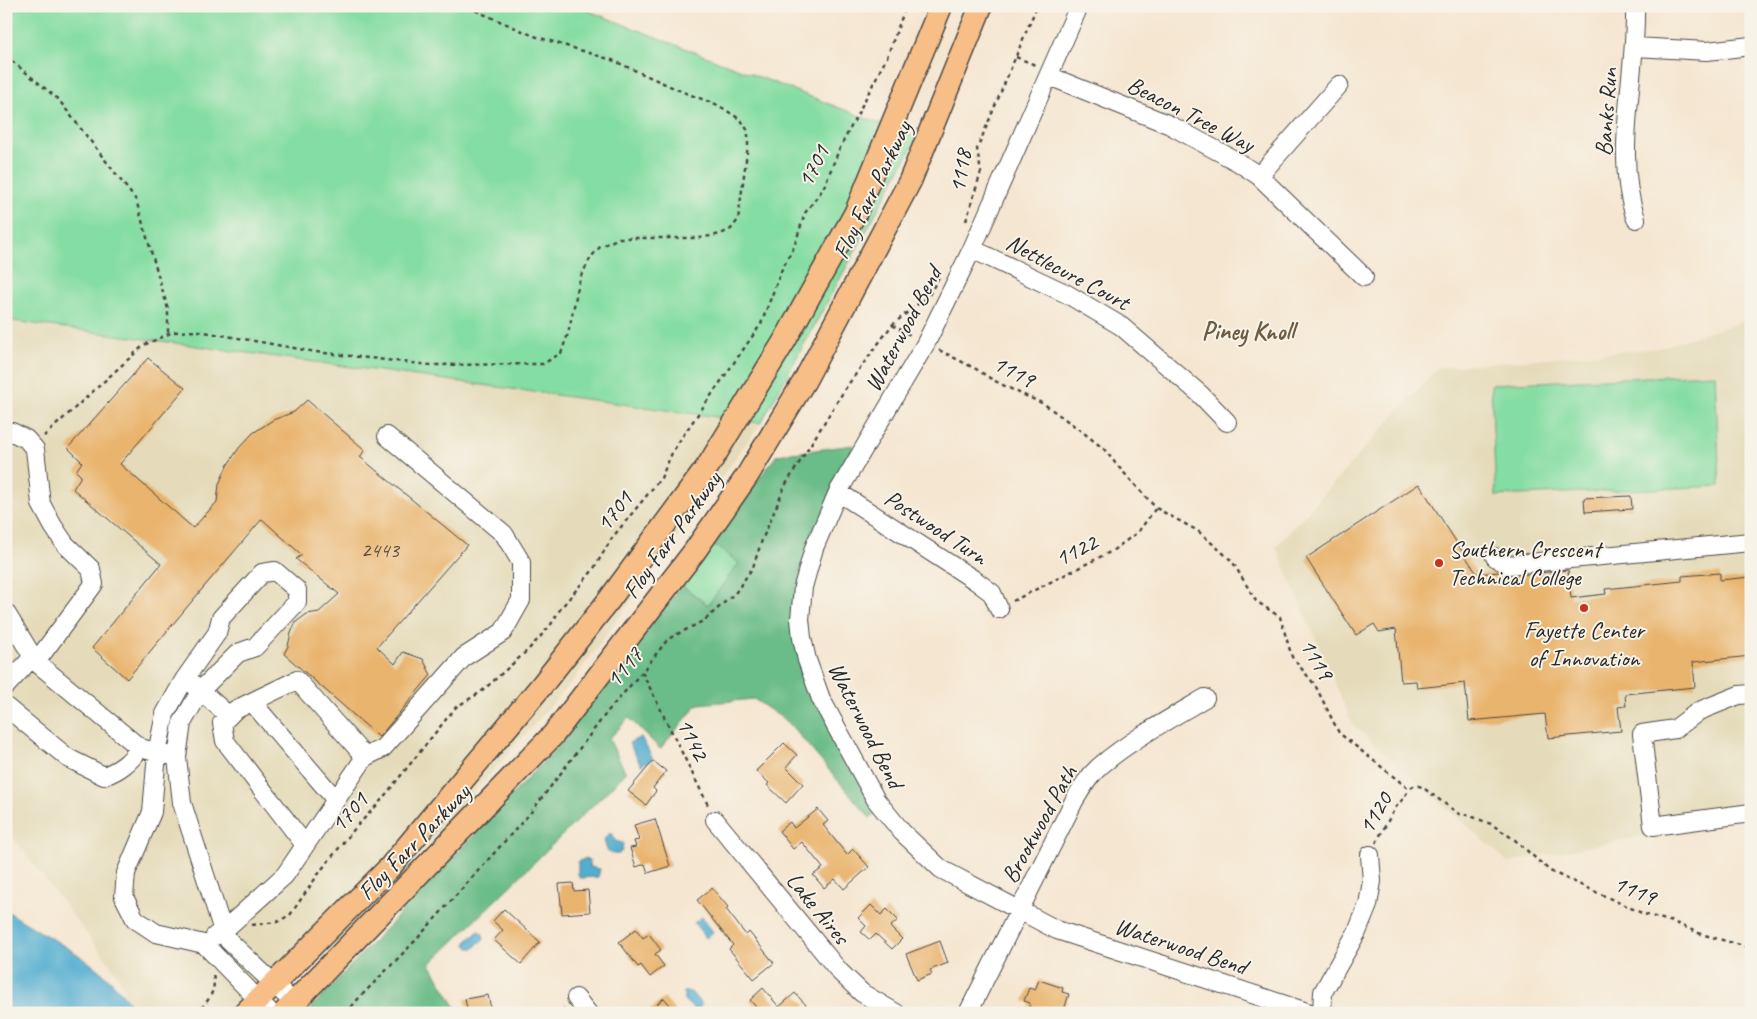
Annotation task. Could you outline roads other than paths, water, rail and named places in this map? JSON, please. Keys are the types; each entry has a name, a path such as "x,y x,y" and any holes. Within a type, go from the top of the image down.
{"main road":[{"name":"Floy Farr Parkway","path":"258,1008 274,984 390,867 542,685 609,600 708,466 784,340 856,212 941,6"},
{"name":"Floy Farr Parkway","path":"289,1008 553,735 670,584 726,507 805,380 910,181 981,6"}],"street":[{"name":"Waterwood Bend","path":"1079,6 972,248 926,343 838,492 814,548 803,586 800,619 807,660 822,699 876,800 902,832 941,868 1057,930 1310,1013"},
{"name":"Banks Run","path":"1635,6 1635,47 1626,176 1629,200 1636,219"},
{"path":"1635,47 1707,51 1751,46"},
{"name":"Beacon Tree Way","path":"1050,74 1170,125 1205,143 1259,176 1364,278"},
{"path":"1259,176 1339,85"},
{"name":"Nettlecure Court","path":"972,248 1067,294 1121,326 1200,394 1227,422"},
{"path":"6,434 12,432 26,439 35,449 41,504 65,544 91,569 94,584 36,662"},
{"path":"209,949 226,936 285,875 365,757 383,748 464,657 502,632 521,600 521,562 504,534 387,436"},
{"name":"Postwood Turn","path":"838,492 976,581 992,593 999,608"},
{"path":"1496,557 1508,565 1751,542"},
{"path":"258,1008 209,949 156,933 135,918 124,897 126,874 152,812 148,750 165,714 186,677 217,633 221,618 262,573 275,571 297,590 297,602 255,647 238,653 200,690 182,723 177,757 182,803 226,936 274,984 289,1008"},
{"path":"6,613 36,662 148,750 177,757"},
{"path":"6,686 28,662 36,662"},
{"path":"186,677 229,716"},
{"path":"305,845 225,741 222,723 234,710 298,680 365,757"},
{"path":"1751,694 1738,695 1699,711 1675,729 1642,734 1653,826 1751,813"},
{"name":"Brookwood Path","path":"968,1013 1018,910 1074,801 1087,780 1098,768 1121,751 1205,698"},
{"path":"252,702 336,800"},
{"path":"6,707 68,758 104,776 118,771 132,759 148,750"},
{"name":"Lake Aires","path":"715,820 840,972 862,993 896,1013"},
{"path":"1322,1013 1323,992 1356,932 1368,905 1372,882 1370,855"},
{"path":"576,998 588,1013"}],"water":[{"path":"641,737 653,759 641,765 629,743"},
{"path":"608,834 612,834 615,841 623,843 622,851 619,854 613,854 607,850 604,840"},
{"path":"586,858 589,861 590,867 600,869 598,877 580,878 578,875 578,862"},
{"path":"6,910 93,965 123,994 136,1013 6,1013"},
{"path":"702,917 713,932 706,938 694,923"},
{"path":"479,931 484,938 483,941 478,943 475,948 469,948 466,945 468,940"},
{"path":"684,992 691,992 702,1005 696,1011 684,1000"}],"place":[{"name":"Southern Crescent Technical College","path":"1439,563"},
{"name":"Fayette Center of Innovation","path":"1584,608"}],"district":[{"name":"Piney Knoll","path":"1248,331"}]}
